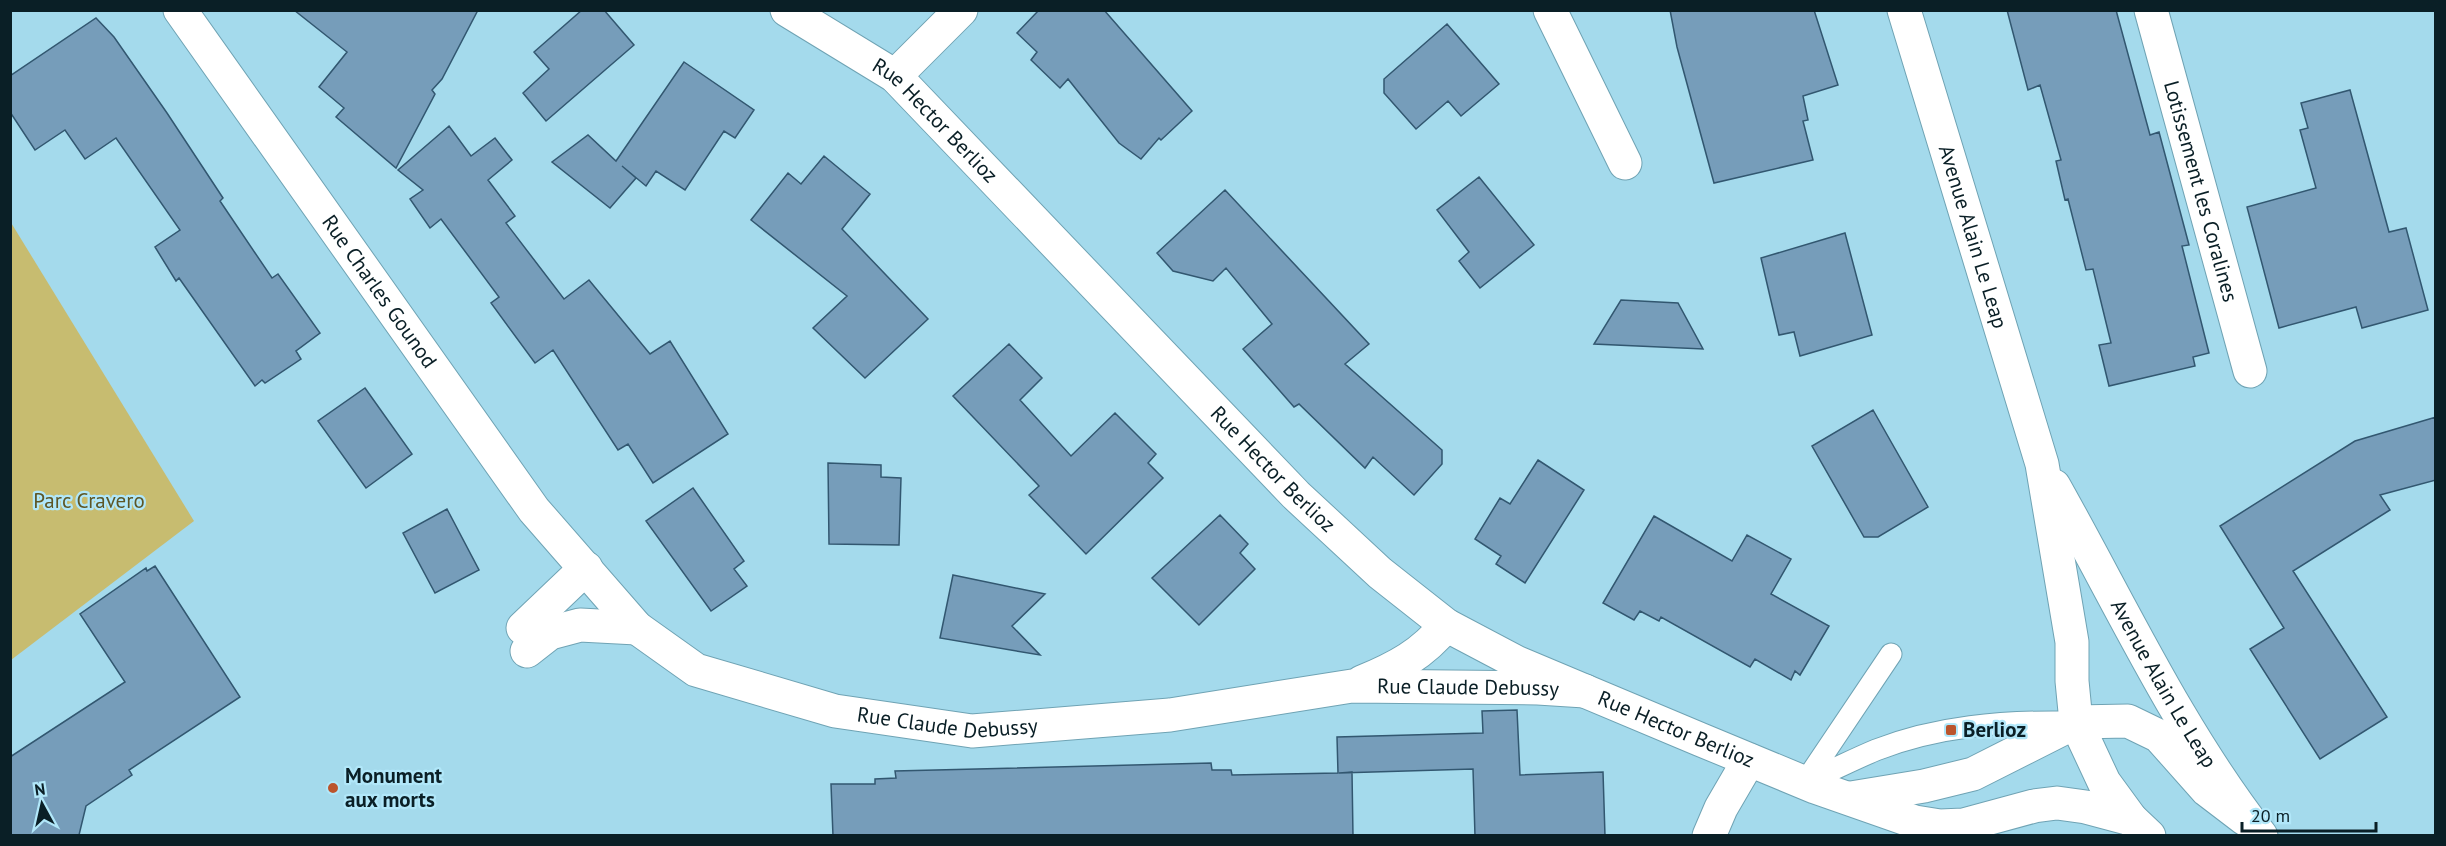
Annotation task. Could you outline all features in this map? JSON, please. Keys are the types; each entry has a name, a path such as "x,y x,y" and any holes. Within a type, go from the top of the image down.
{"street":[{"name":"Rue Charles Gounod","path":"180,10 534,510 586,568"},
{"name":"Rue Hector Berlioz","path":"787,10 895,76 1296,495 1380,573 1446,625 1518,663 1749,760 1915,822 1965,830 2034,806 2057,803 2086,807 2140,827"},
{"path":"895,76 961,10"},
{"path":"1550,10 1625,163"},
{"name":"Avenue Alain Le Leap","path":"1904,10 2042,464 2072,642 2072,681 2076,722 2104,782 2140,827"},
{"name":"Lotissement les Coralines","path":"2151,10 2250,370"},
{"name":"Avenue Alain Le Leap","path":"2042,464 2186,728 2257,831"},
{"name":"Rue Claude Debussy","path":"586,568 638,628 696,670 835,711 972,732 1170,715 1352,686 1539,688 1585,691"},
{"path":"586,568 525,639 580,625 638,628"},
{"name":"Rue Claude Debussy","path":"1352,686 1395,669 1418,654 1446,625"},
{"path":"1849,799 1924,786 1973,774 2076,722 2128,721 2159,736 2207,790 2257,831"},
{"path":"1709,836 1721,808 1749,760"}],"lane":[{"path":"1805,782 1891,654"},
{"path":"1805,782 1878,749 1921,736 2010,721 2076,722"}],"green space":[{"name":"Parc Cravero","path":"10,221 194,521 11,660 10,660"}],"building":[{"path":"294,10 478,10 442,79 432,90 435,94 396,168 336,117 344,108 319,87 347,52"},
{"path":"582,10 604,10 634,45 546,121 523,93 549,69 534,52"},
{"path":"1039,10 1104,10 1192,111 1161,140 1159,138 1141,159 1119,143 1068,79 1060,88 1031,60 1037,52 1017,33"},
{"path":"1670,10 1814,10 1838,85 1803,96 1808,120 1803,121 1813,160 1714,183 1677,47"},
{"path":"2007,10 2116,10 2150,135 2159,132 2189,245 2182,246 2209,353 2193,357 2195,366 2109,386 2099,345 2111,343 2093,269 2086,270 2068,199 2065,200 2056,161 2061,160 2040,85 2028,90"},
{"path":"96,18 114,37 167,113 223,198 220,201 272,278 278,274 320,333 296,351 301,359 265,383 262,380 255,386 179,278 176,281 155,247 180,230 116,138 85,159 65,130 35,150 10,112 10,76"},
{"path":"1447,24 1499,84 1461,116 1448,101 1416,129 1384,93 1384,79"},
{"path":"684,62 754,110 735,138 724,131 685,190 656,171 646,186 622,166 636,178 610,208 552,162 588,135 616,161"},
{"path":"2350,90 2389,232 2406,228 2428,310 2362,328 2356,307 2279,328 2247,207 2316,188 2300,130 2308,128 2301,103"},
{"path":"449,126 471,156 495,138 512,160 488,180 515,216 506,223 564,299 589,280 650,354 670,341 728,434 653,483 628,444 618,450 553,350 535,363 491,303 499,297 441,219 430,228 410,199 423,190 398,170"},
{"path":"824,156 870,194 842,229 928,319 865,378 813,328 847,296 751,220 788,173 801,184"},
{"path":"1479,177 1534,245 1480,288 1459,261 1469,252 1437,210"},
{"path":"1225,190 1369,344 1345,364 1442,450 1442,464 1414,495 1373,457 1365,468 1299,404 1294,407 1243,349 1272,324 1226,268 1213,281 1173,271 1157,253"},
{"path":"1845,233 1872,335 1800,356 1794,332 1779,335 1761,258"},
{"path":"1621,300 1678,303 1703,349 1594,344"},
{"path":"1009,344 1042,378 1020,400 1071,456 1115,413 1156,454 1148,463 1163,478 1086,554 1029,495 1039,486 953,396"},
{"path":"365,388 412,454 366,488 318,421"},
{"path":"1873,410 1928,507 1878,537 1864,537 1812,446"},
{"path":"2436,417 2436,480 2380,495 2390,510 2293,571 2387,717 2320,759 2250,649 2284,628 2220,526 2355,441"},
{"path":"1538,460 1584,490 1525,583 1496,564 1501,556 1475,539 1500,498 1510,504"},
{"path":"828,463 881,465 881,477 901,478 899,545 829,544"},
{"path":"693,488 744,561 734,569 747,586 711,611 646,521"},
{"path":"447,509 479,570 435,593 403,533"},
{"path":"1220,515 1248,544 1240,553 1255,569 1199,625 1152,578"},
{"path":"1654,516 1732,561 1747,535 1791,559 1771,594 1829,626 1800,675 1795,671 1791,680 1755,659 1750,667 1661,617 1659,621 1640,611 1634,620 1603,603"},
{"path":"155,566 240,697 129,770 132,775 86,806 79,835 10,835 10,757 125,682 80,614 146,568 147,571"},
{"path":"953,575 1045,594 1012,626 1040,655 940,638"},
{"path":"1517,710 1520,775 1603,772 1605,836 1475,836 1473,769 1352,773 1353,836 833,836 831,784 875,784 875,779 896,778 895,771 1211,763 1212,770 1231,770 1232,775 1338,773 1337,737 1483,733 1482,711"}],"place":[{"name":"Berlioz","path":"1951,730"},
{"name":"Monument aux morts","path":"333,788"}]}
